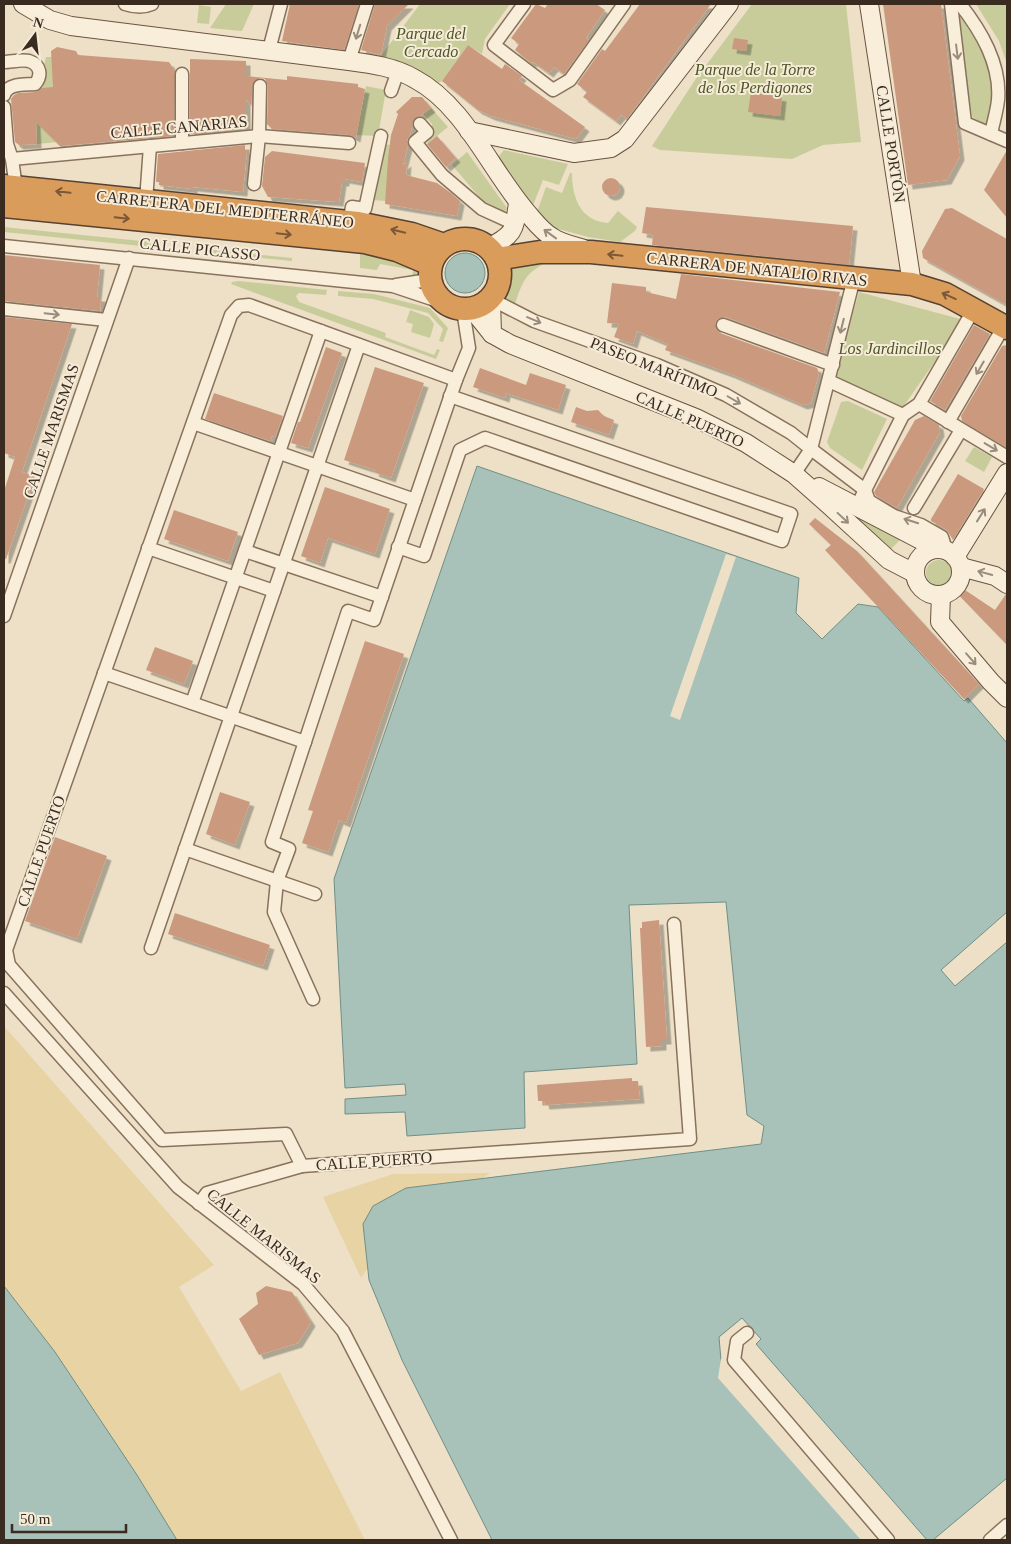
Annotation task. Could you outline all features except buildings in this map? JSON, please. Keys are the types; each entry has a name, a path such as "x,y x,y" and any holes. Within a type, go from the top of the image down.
{"highway":[{"name":"CARRETERA DEL MEDITERRÁNEO","path":"10,187 373,225 412,234 444,245"},
{"name":"CARRETERA DEL MEDITERRÁNEO","path":"4,206 365,242 397,250 430,272"},
{"path":"458,239 479,242 493,254 500,269 500,280 497,290 467,305 433,291 430,272 437,252 444,245 458,239"},
{"name":"CARRERA DE NATALIO RIVAS","path":"493,254 591,252 912,284 946,294 1006,327"}],"street":[{"path":"23,4 50,20 71,26 349,61 398,71 416,79 440,97 469,131 518,203 552,237 591,252"},
{"path":"130,5 147,6 152,4"},
{"path":"269,50 281,4"},
{"path":"349,61 367,4"},
{"path":"524,4 494,45 553,90 570,80 624,4"},
{"path":"469,131 574,153 612,148 625,139 729,4"},
{"name":"CALLE PORTÓN","path":"870,4 912,284"},
{"path":"950,4 965,123 1007,141"},
{"path":"960,4 986,43 996,70 998,99 991,134"},
{"path":"4,62 28,61 37,66 40,72 39,80 35,84 11,86 5,90 4,95"},
{"path":"391,91 398,71"},
{"path":"182,74 182,143"},
{"path":"254,184 259,136 260,86"},
{"path":"4,107 7,144 12,159 10,187"},
{"path":"420,124 427,132 415,142 442,175 482,209 515,224"},
{"name":"CALLE CANARIAS","path":"12,159 259,136 349,143"},
{"path":"349,222 352,207 365,209 381,136"},
{"path":"146,201 150,146"},
{"path":"493,254 512,231 518,203"},
{"name":"CALLE PICASSO","path":"4,246 393,286"},
{"name":"CALLE MARISMAS","path":"4,616 11,576 129,258"},
{"path":"393,286 430,272"},
{"path":"854,278 811,449 794,474 950,556 961,574 959,582 948,593 941,595 926,593 920,588 914,573 918,559 931,549 950,556 995,576 1007,584"},
{"name":"PASEO MARÍTIMO","path":"393,286 534,321 657,365 726,395 791,433 865,490 869,501 894,516 921,525 942,536 950,556"},
{"name":"CALLE PUERTO","path":"456,380 249,305 239,306 231,315 6,950 9,965 162,1140 286,1134 302,1166 690,1139 674,924"},
{"path":"313,999 274,912 277,881 289,849 272,842 348,611 374,620 450,396 469,348 467,305"},
{"name":"CALLE PUERTO","path":"467,305 492,334 510,344 696,418 746,443 794,474 889,560 914,573"},
{"path":"4,309 106,320"},
{"path":"856,506 903,415 919,404 974,309"},
{"path":"723,324 833,365"},
{"path":"948,422 1006,327"},
{"path":"192,703 321,331"},
{"path":"151,948 359,345"},
{"path":"829,381 903,415"},
{"path":"398,547 424,556 460,450 484,438 782,541 791,514 450,396"},
{"path":"919,404 1007,457"},
{"path":"193,423 415,500"},
{"path":"914,508 961,430"},
{"path":"950,556 1007,473"},
{"path":"148,548 274,591"},
{"path":"245,551 382,597"},
{"path":"941,595 940,622 1007,698"},
{"path":"104,673 305,742"},
{"path":"185,849 315,894"},
{"name":"CALLE MARISMAS","path":"4,993 178,1187 303,1284 343,1331 451,1540"},
{"path":"199,1204 208,1193 302,1166"},
{"path":"747,1333 737,1341 734,1360 888,1540"},
{"path":"990,1540 1007,1525"}],"green space":[{"path":"226,4 254,4 242,31 210,28"},
{"name":"Parque del Cercado","path":"420,4 510,4 485,39 482,54 468,45 442,81 434,85 380,57"},
{"name":"Parque de la Torre de los Perdigones","path":"752,4 846,4 861,142 823,145 792,159 660,150 652,146 695,80"},
{"path":"976,4 1007,4 1007,64 999,41"},
{"path":"199,5 211,7 209,24 197,23"},
{"path":"955,5 981,43 989,72 992,99 987,125 972,117"},
{"path":"46,57 52,57 58,142 37,144 35,89 39,86"},
{"path":"366,86 386,90 378,136 356,135"},
{"path":"431,108 448,127 427,144 432,132 432,124 423,114"},
{"path":"384,144 390,145 386,201 371,200"},
{"path":"504,150 568,164 559,185 543,180 532,208 500,160 499,156"},
{"path":"467,152 507,208 506,211 492,212 452,165"},
{"path":"570,173 572,173 576,199 584,213 598,221 608,223 618,211 637,227 635,231 620,242 588,237 555,228 537,212 546,187 562,193"},
{"path":"4,227 151,242 151,247 4,232"},
{"path":"203,249 292,258 292,261 203,252"},
{"path":"360,250 384,254 419,269 419,272 412,277 413,270 380,264 377,270 360,268"},
{"path":"546,263 533,271 525,279 515,304 503,299 509,279 509,271 514,266"},
{"path":"239,281 327,290 326,295 299,293 296,296 299,302 386,333 385,337 434,355 437,349 440,350 436,359 231,284 232,282"},
{"path":"338,291 374,294 430,308 448,328 443,342 439,341 443,329 428,313 373,299 338,296"},
{"name":"Los Jardincillos","path":"859,292 964,320 900,409 834,378"},
{"path":"410,310 429,317 434,324 430,338 411,332 413,324 406,322"},
{"path":"848,401 887,419 862,470 830,448 827,442 841,402"},
{"path":"974,447 992,457 984,472 965,461"},
{"path":"853,514 901,539 890,550"},
{"path":"939,560 948,564 952,573 948,582 939,586 930,582 926,573 930,564"}],"sand":[{"path":"4,1026 214,1265 179,1287 241,1391 280,1372 365,1540 177,1540 137,1475 55,1352 4,1286"},
{"path":"490,1173 380,1250 361,1278 323,1197 393,1174"}],"water":[{"path":"465,253 479,259 485,273 479,287 465,293 451,287 445,273 451,259"},
{"path":"477,466 799,578 796,613 822,639 858,604 878,607 964,701 968,698 1007,743 1007,912 941,970 955,986 1007,942 1007,1478 933,1540 927,1540 756,1344 761,1339 742,1318 719,1337 722,1372 863,1540 492,1540 402,1360 369,1280 363,1224 373,1206 406,1188 761,1144 764,1126 747,1115 726,902 629,905 637,1064 524,1072 525,1128 407,1136 405,1112 345,1114 345,1099 406,1095 405,1084 345,1088 334,879"},
{"path":"4,1286 55,1352 137,1475 177,1540 4,1540"}],"pier":[{"path":"726,554 736,557 680,720 670,716"},
{"path":"721,1358 724,1362 725,1371 865,1540 861,1540 718,1378"}]}
